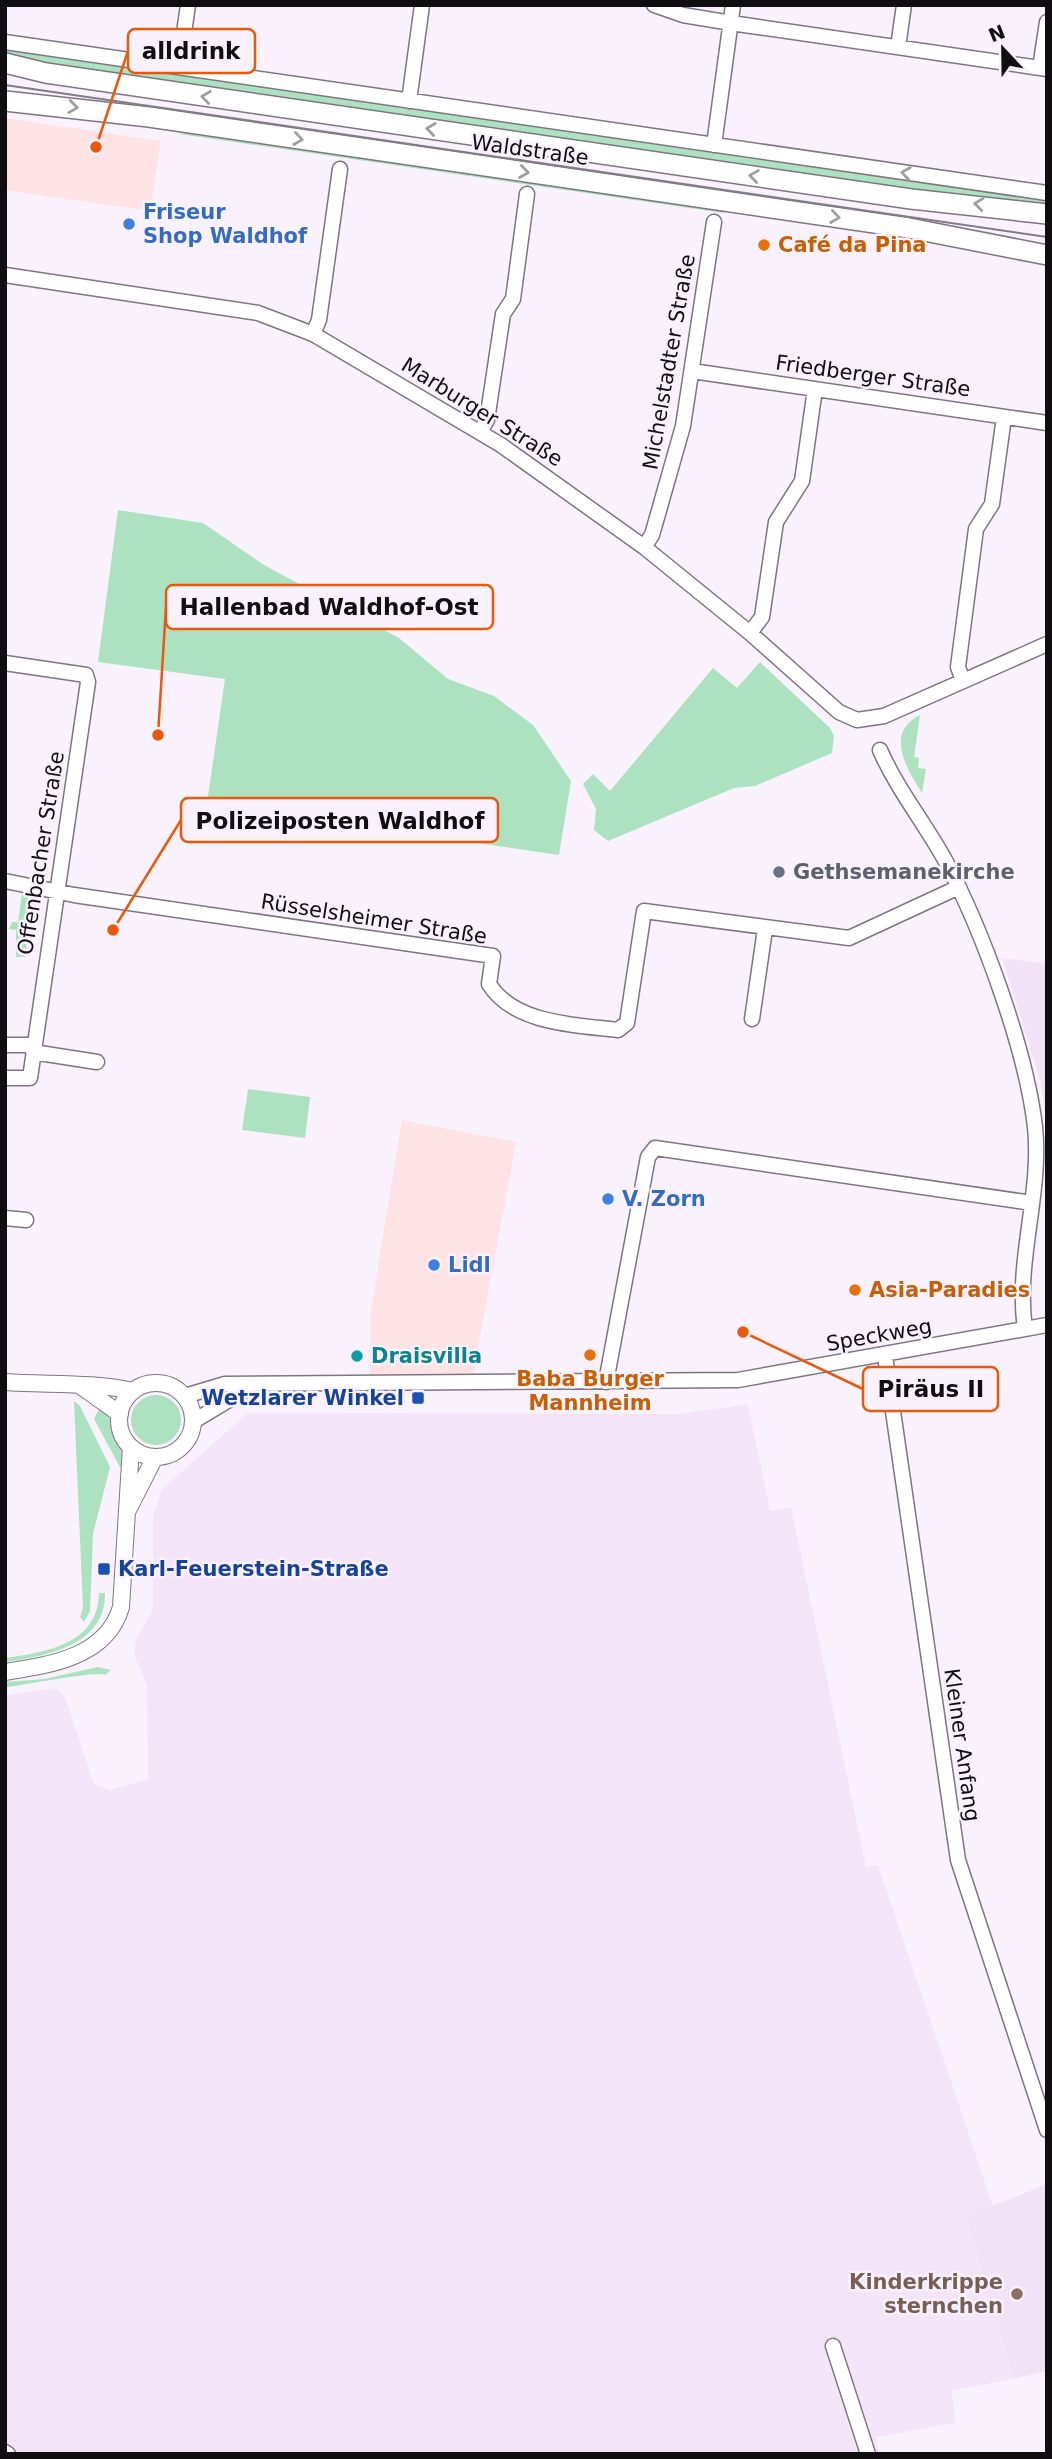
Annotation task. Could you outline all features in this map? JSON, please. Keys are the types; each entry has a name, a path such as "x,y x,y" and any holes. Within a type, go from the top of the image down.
{"main road":[{"name":"Waldstraße","path":"5,63 46,74 911,199 1047,214"},
{"name":"Waldstraße","path":"5,101 149,117 799,212 973,239 1047,255"}],"street":[{"path":"179,67 188,5"},
{"path":"409,101 422,5"},
{"path":"654,5 731,23 1043,68 1047,22"},
{"path":"715,145 733,5"},
{"path":"898,47 904,5"},
{"name":"Waldstraße","path":"5,42 1047,193"},
{"path":"313,334 318,320 340,169"},
{"path":"480,432 487,420 502,314 513,299 527,194"},
{"name":"Michelstadter Straße","path":"644,547 652,535 671,477 692,371 714,222"},
{"name":"Marburger Straße","path":"5,275 258,313 313,334 480,432 644,547 750,633 839,712 857,720 872,720 963,681"},
{"name":"Friedberger Straße","path":"692,371 1047,423"},
{"path":"750,633 762,617 776,522 802,481 815,389"},
{"path":"1004,417 992,504 976,530 958,667 963,681 1047,644"},
{"name":"Offenbacher Straße","path":"5,663 86,675 88,682 30,1078 5,1078"},
{"path":"880,750 889,772 959,887 1007,1016 1031,1106 1036,1152 1021,1292 1025,1329"},
{"name":"Rüsselsheimer Straße","path":"5,881 493,956 489,984 498,998 530,1016 618,1030 628,1023 644,911 849,938 959,887"},
{"path":"751,1019 765,929"},
{"path":"5,1045 33,1048 97,1062"},
{"path":"606,1382 648,1157 655,1147 1032,1203"},
{"path":"5,1219 26,1220"},
{"name":"Speckweg","path":"185,1396 225,1384 738,1380 885,1356 1047,1325"},
{"name":"Kleiner Anfang","path":"885,1356 958,1860 1047,2130"},
{"path":"5,1382 82,1387 107,1385 133,1391"},
{"path":"166,1384 185,1396 194,1421 191,1433 177,1450 155,1457 131,1447 121,1431 120,1414 133,1391 143,1385 166,1384"},
{"path":"194,1421 257,1384"},
{"path":"82,1387 120,1414"},
{"path":"5,1672 81,1654 107,1635 121,1606 124,1519 131,1447"},
{"path":"124,1519 155,1457"},
{"path":"833,2346 868,2454"}],"shaded area":[{"path":"5,118 161,141 150,211 5,190"},
{"path":"1002,958 1047,964 1047,1125 1040,1080"},
{"path":"402,1120 516,1142 473,1375 370,1376 371,1310"},
{"path":"748,1404 770,1511 791,1507 866,1867 878,1865 993,2206 966,2217 1013,2379 951,2391 956,2423 876,2437 879,2454 5,2454 5,1695 57,1688 65,1697 94,1784 110,1790 148,1779 147,1685 134,1655 136,1640 153,1610 153,1516 162,1489 248,1413 679,1414"},
{"name":"Kinderkrippe sternchen","path":"1047,2184 1047,2371 1013,2379 966,2217"}],"green space":[{"path":"5,47 1047,198 1047,205 914,190 43,64 5,54"},
{"path":"196,132 725,208 724,213 179,134"},
{"path":"118,510 203,523 264,565 399,638 448,679 494,696 533,725 571,781 559,855 207,803 225,679 98,662"},
{"path":"760,662 830,728 834,736 832,753 755,786 734,788 608,841 594,830 596,809 583,784 593,774 610,791 713,668 737,688"},
{"path":"920,715 914,757 919,758 918,768 926,769 922,793 905,763 901,741 903,731"},
{"path":"22,894 33,896 25,957 16,957 16,930 9,929 12,922 18,922"},
{"path":"248,1089 310,1097 305,1138 242,1130"},
{"path":"156,1395 174,1402 181,1420 174,1438 156,1445 138,1438 131,1420 138,1402"},
{"path":"74,1401 80,1406 110,1467 93,1534 90,1611 84,1622 80,1617 83,1608"},
{"path":"101,1405 117,1435 123,1468 94,1419"},
{"path":"99,1593 105,1593 103,1611 96,1625 85,1637 55,1652 5,1662 5,1658 53,1648 80,1634 90,1624"},
{"path":"98,1667 111,1670 105,1675 5,1687 5,1682 44,1679"}],"tram line":[{"path":"5,85 1047,237"}],"place":[{"name":"alldrink","path":"96,147"},
{"name":"Friseur Shop Waldhof","path":"129,224"},
{"name":"Café da Pina","path":"764,245"},
{"name":"Hallenbad Waldhof-Ost","path":"158,735"},
{"name":"Gethsemanekirche","path":"779,872"},
{"name":"Polizeiposten Waldhof","path":"113,930"},
{"name":"V. Zorn","path":"608,1199"},
{"name":"Lidl","path":"434,1265"},
{"name":"Asia-Paradies","path":"855,1290"},
{"name":"Piräus II","path":"743,1332"},
{"name":"Baba Burger Mannheim","path":"590,1355"},
{"name":"Draisvilla","path":"357,1356"},
{"name":"Wetzlarer Winkel","path":"418,1398"},
{"name":"Karl-Feuerstein-Straße","path":"104,1569"},
{"name":"Kinderkrippe sternchen","path":"1017,2294"}]}
